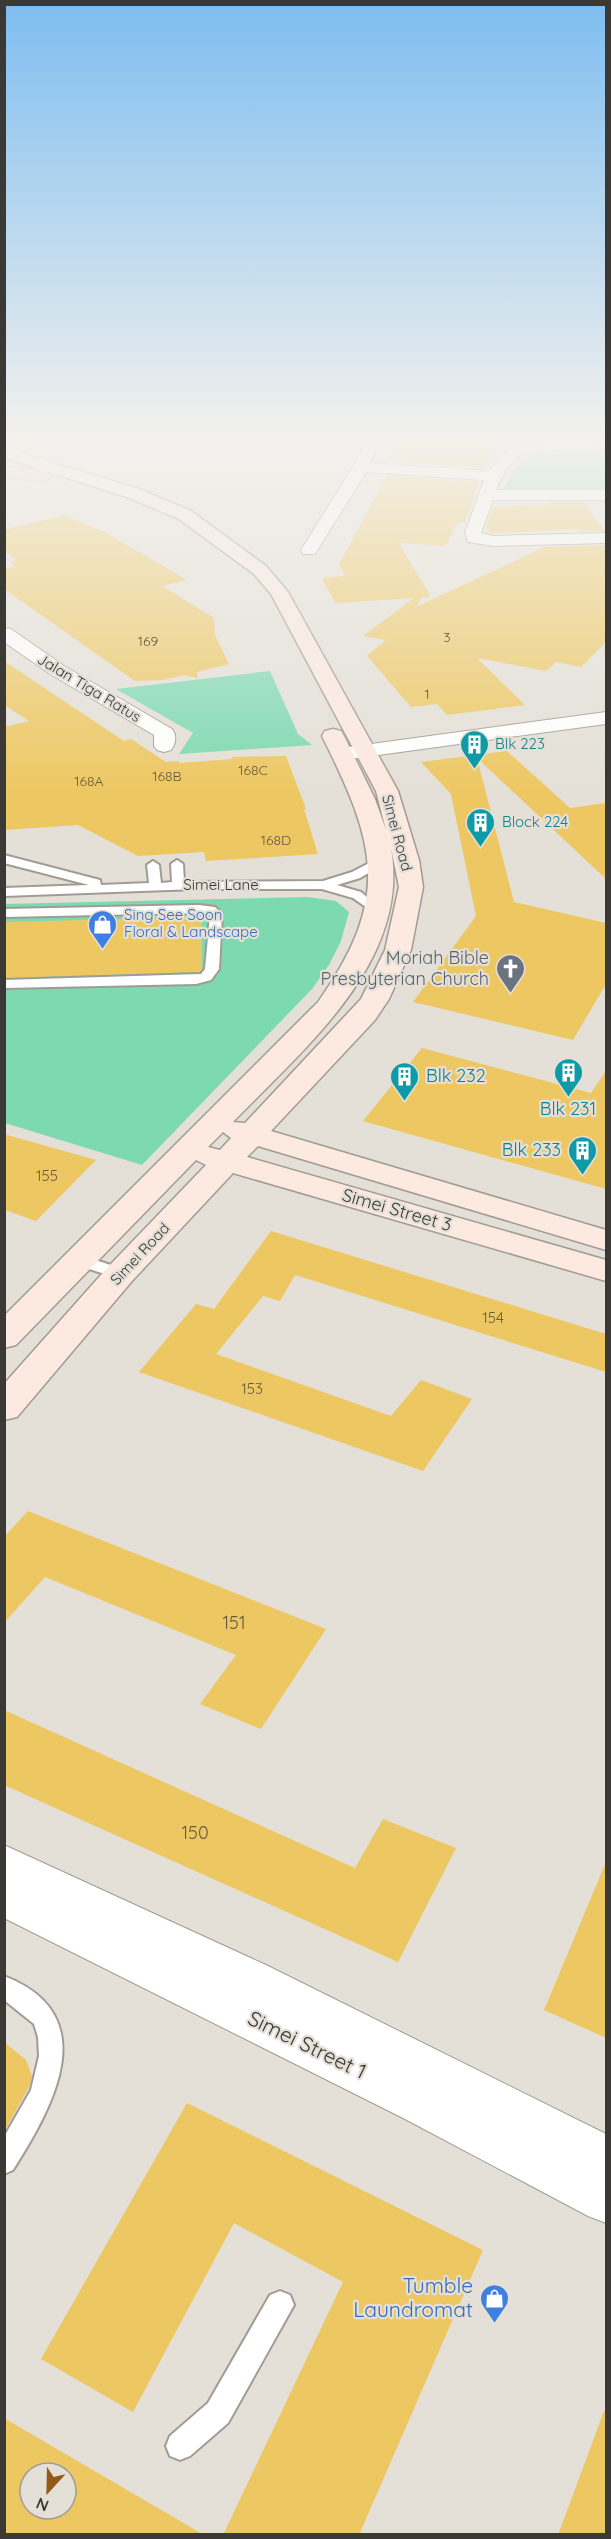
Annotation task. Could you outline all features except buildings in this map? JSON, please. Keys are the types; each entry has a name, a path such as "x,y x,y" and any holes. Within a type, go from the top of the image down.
{"main road":[{"name":"Simei Road","path":"216,557 236,573"},
{"name":"Simei Road","path":"4,1337 328,1008 351,975 364,948 376,910 381,862 361,794 353,752 280,594 260,570 243,557"},
{"name":"Simei Road","path":"4,1408 120,1274 365,1014 375,999 398,950 411,887 399,828 387,791 323,716 285,639 274,622"},
{"path":"328,1008 337,1017 353,1018 365,1014"},
{"name":"Simei Street 3","path":"214,1123 606,1240"},
{"name":"Simei Street 3","path":"187,1150 606,1271"}],"street":[{"name":"Jalan Tiga Ratus","path":"4,633 57,670 165,733 164,746"},
{"path":"353,752 606,718"},
{"name":"Simei Street 1","path":"4,1864 69,1898 221,1966 362,2035 606,2160"},
{"name":"Simei Street 1","path":"4,1896 422,2102 606,2199"}],"lane":[{"name":"Simei Lane","path":"4,859 25,862 69,878 120,887"},
{"name":"Simei Lane","path":"323,885 356,874 381,862"},
{"path":"177,864 178,886"},
{"path":"153,865 156,886"},
{"name":"Simei Lane","path":"4,892 89,891 156,886 323,885 357,895 376,910"},
{"path":"4,913 200,909 211,910 216,914 212,969 206,977 196,980 4,984"},
{"path":"80,1260 120,1274"},
{"path":"4,1987 15,1993 44,2018 52,2053 47,2079 36,2110 4,2161"},
{"path":"180,2446 218,2413 280,2305"}],"green space":[{"path":"270,671 298,734 312,745 179,754 193,733 116,689"},
{"path":"308,897 336,901 349,912 341,941 329,965 312,989 142,1165 5,1123 4,904"}],"place":[{"name":"Blk 223","path":"474,770"},
{"name":"Block 224","path":"481,848"},
{"name":"Sing See Soon Floral & Landscape","path":"103,950"},
{"name":"Moriah Bible Presbyterian Church","path":"510,994"},
{"name":"Blk 231","path":"568,1098"},
{"name":"Blk 232","path":"405,1102"},
{"name":"Blk 233","path":"582,1176"},
{"name":"Tumble Laundromat","path":"494,2324"}]}
